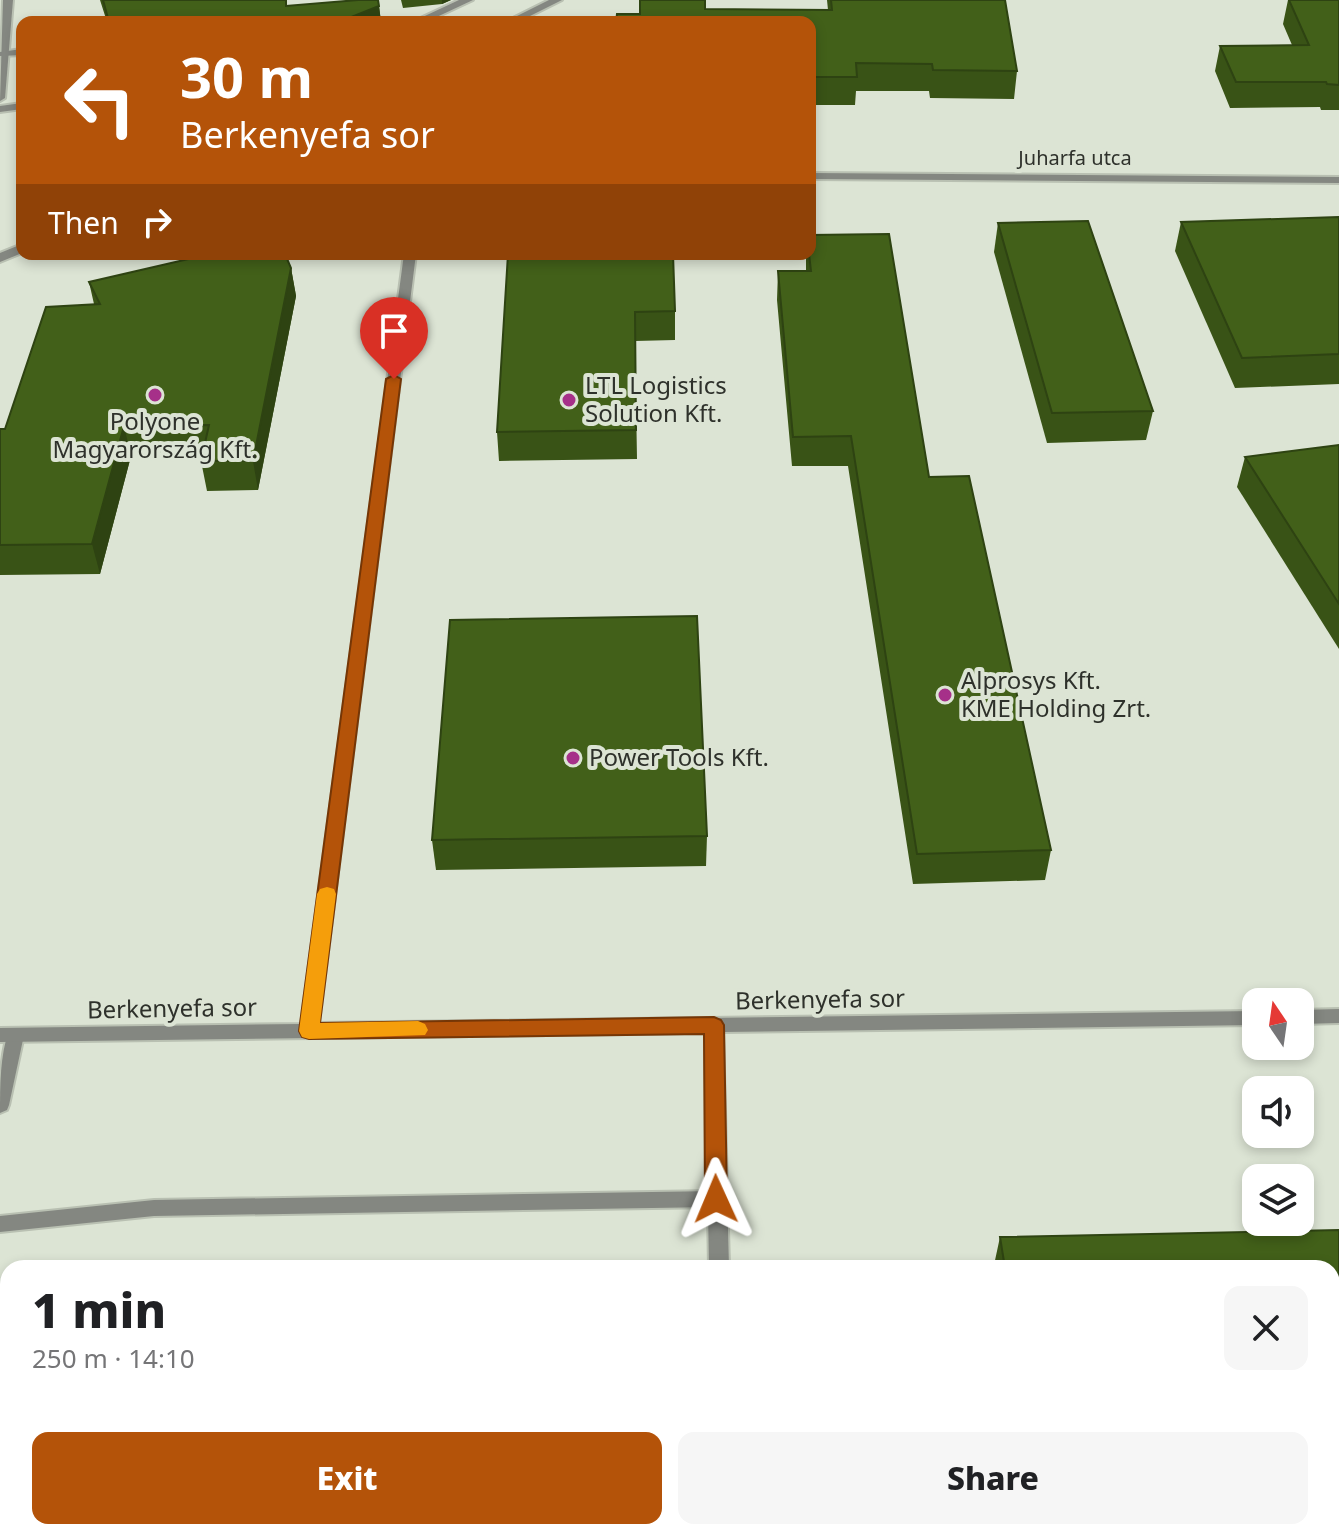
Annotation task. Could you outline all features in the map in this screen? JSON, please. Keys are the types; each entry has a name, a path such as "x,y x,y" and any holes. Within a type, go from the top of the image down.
{"street":[{"path":"0,98 8,0"},
{"path":"431,16 468,0"},
{"path":"523,16 556,0"},
{"name":"Juharfa utca","path":"816,176 1339,180"},
{"path":"309,1031 409,260"},
{"path":"1314,1017 1339,1016"},
{"name":"Berkenyefa sor","path":"8,1035 1242,1018"},
{"path":"714,1025 719,1260"},
{"path":"0,1105 8,1035"},
{"path":"0,1224 154,1208 716,1199"}],"building":[{"path":"103,0 286,0 286,6 378,0 379,6 354,16 107,16"},
{"path":"640,0 705,0 705,9 832,10 831,0 1005,0 1017,71 933,70 932,64 856,63 857,77 816,77 816,16 617,16 640,14"},
{"path":"1289,0 1339,0 1339,85 1326,82 1236,82 1220,46 1309,45"},
{"path":"1339,217 1339,354 1242,358 1181,222"},
{"path":"1088,221 1153,411 1052,413 998,223"},
{"path":"889,234 929,477 969,476 1051,850 917,854 851,436 793,437 778,271 811,271 810,260 816,260 816,235"},
{"name":"Polyone Magyarország Kft.","path":"184,260 288,260 291,268 253,461 201,461 209,425 124,426 92,544 0,545 0,429 5,429 46,307 100,304 89,282"},
{"name":"LTL Logistics Solution Kft.","path":"508,260 673,260 675,311 635,312 636,430 497,432"},
{"path":"1339,445 1339,604 1245,457"},
{"name":"Power Tools Kft.","path":"697,616 707,836 432,840 450,620"},
{"path":"1339,1230 1339,1260 1004,1260 1000,1237 1242,1232 1242,1236 1314,1236 1314,1231"}],"slow traffic":[{"path":"327,894 309,1031 418,1030"}],"place":[{"name":"Polyone Magyarország Kft.","path":"155,395"},
{"name":"LTL Logistics Solution Kft.","path":"569,400"},
{"name":"Alprosys Kft. KME Holding Zrt.","path":"945,695"},
{"name":"Power Tools Kft.","path":"573,758"}],"route":[{"path":"394,379 309,1031 714,1025 716,1199"}]}
